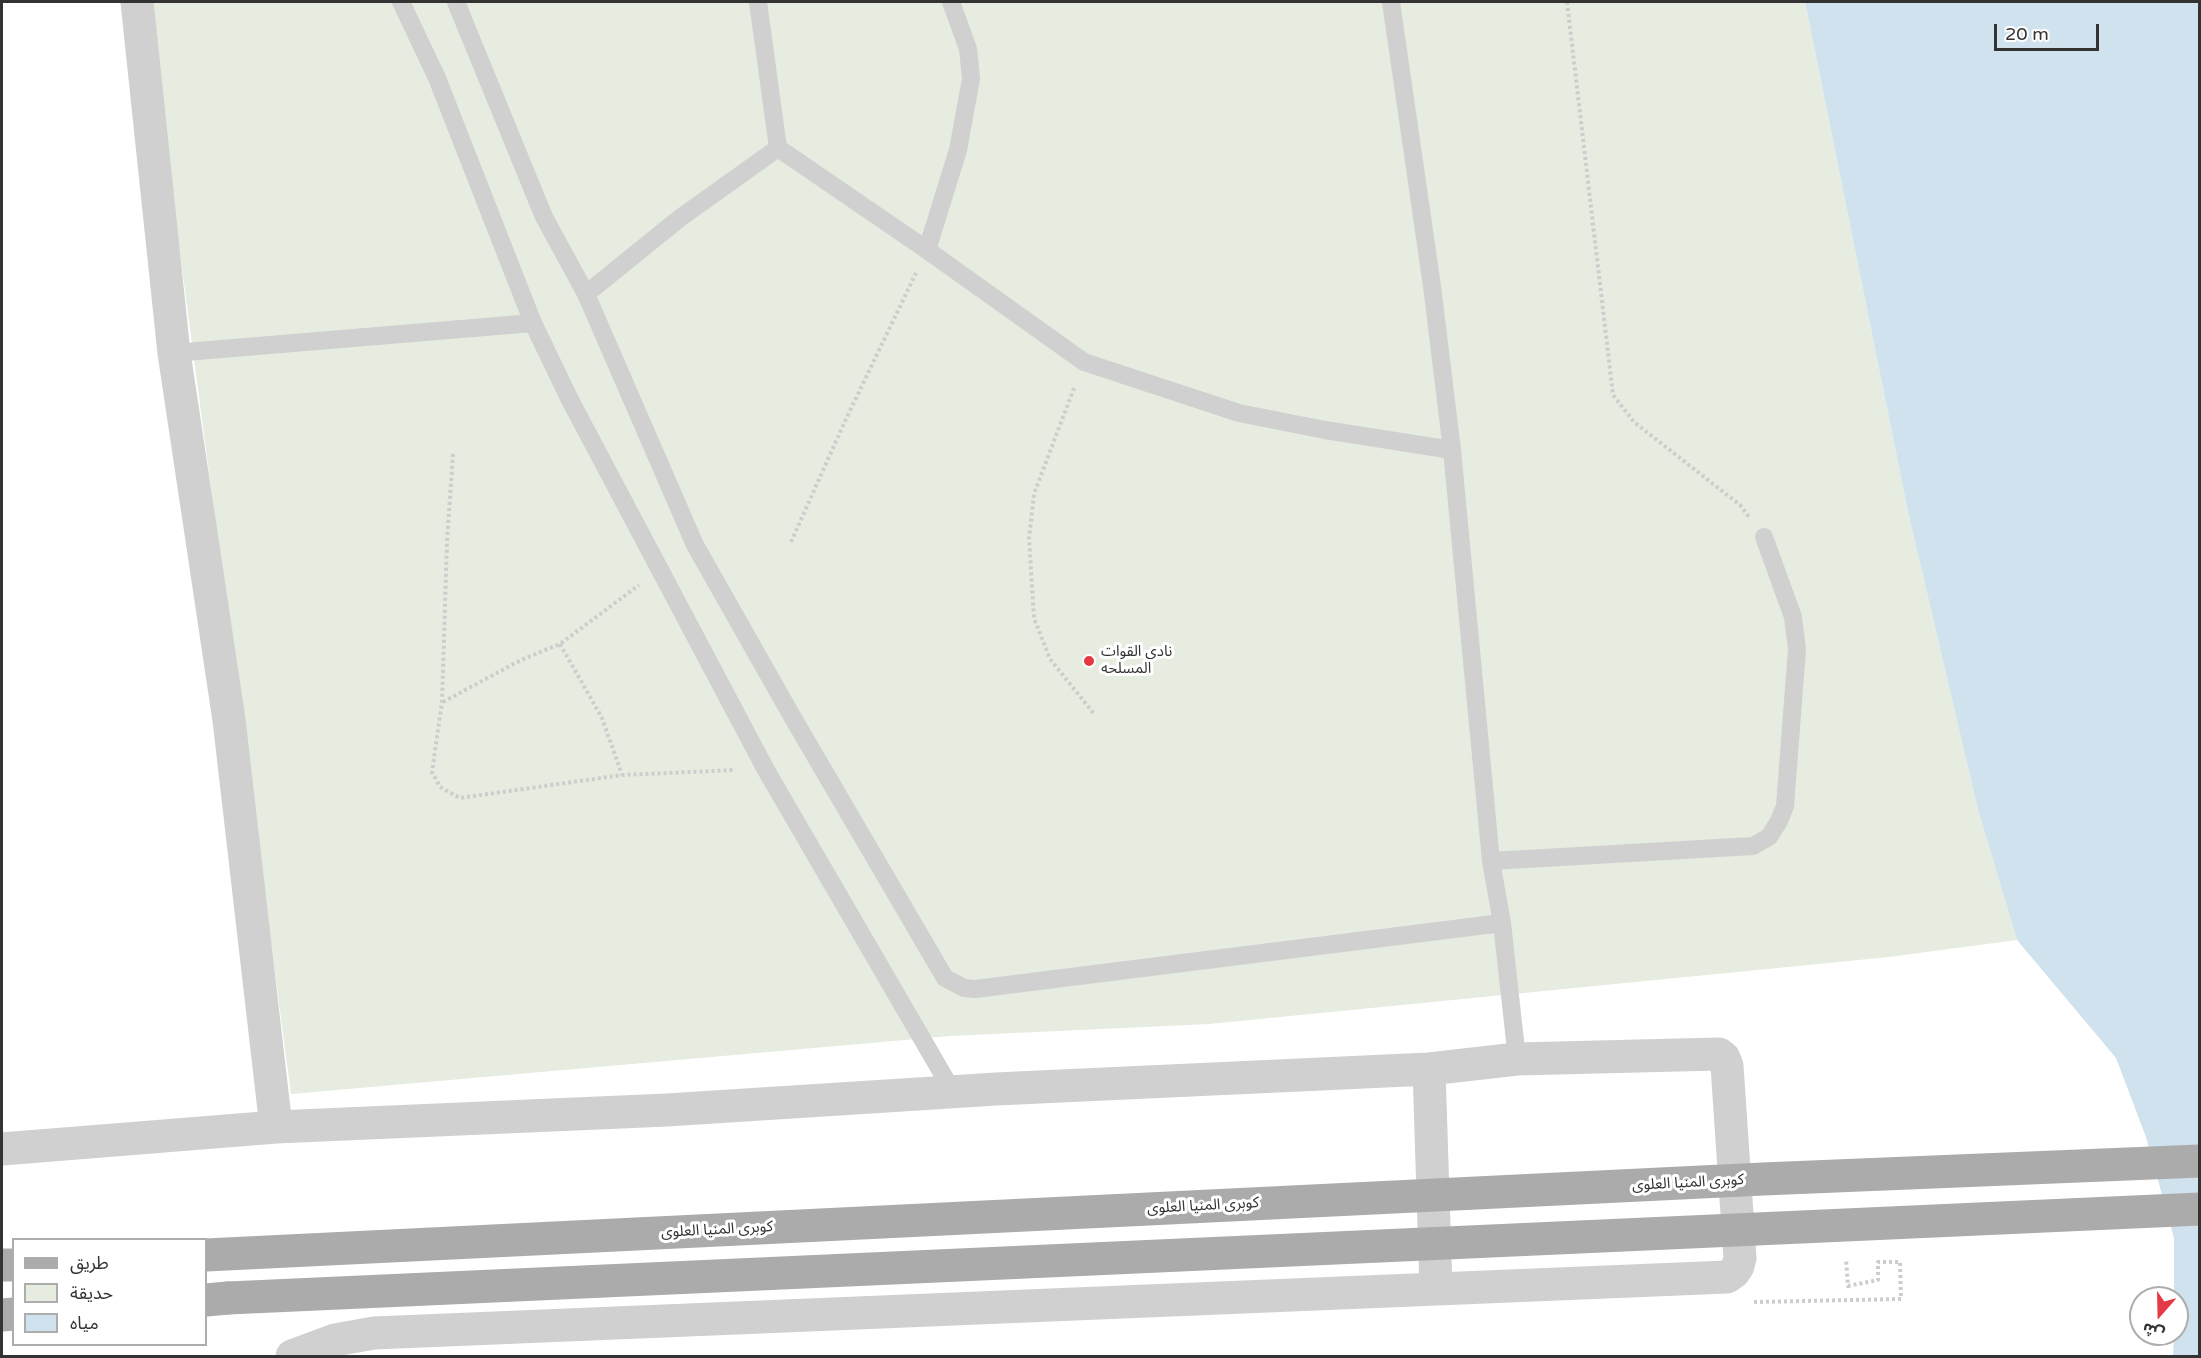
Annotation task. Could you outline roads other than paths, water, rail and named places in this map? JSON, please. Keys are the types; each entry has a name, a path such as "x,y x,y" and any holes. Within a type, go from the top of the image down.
{"main road":[{"name":"كوبرى المنيا العلوى","path":"207,1255 1715,1182 2199,1161"},
{"path":"217,1299 2199,1209"}],"street":[{"path":"137,2 174,353 229,720 276,1127"},
{"path":"2,1149 276,1127 667,1110 953,1092 1429,1069 1517,1059 1719,1054 1724,1058 1727,1066 1740,1258 1734,1272 1727,1276 374,1332 335,1340 292,1356"},
{"path":"1429,1069 1436,1289"}],"lane":[{"path":"401,2 437,78 533,323 570,400 766,770 953,1092"},
{"path":"456,2 544,217 586,294 696,544 793,718 945,978 964,988 975,988 1502,923"},
{"path":"758,2 778,148 927,250 1084,362 1239,412 1324,430 1452,450"},
{"path":"927,250 958,150 971,79 968,49 951,2"},
{"path":"1391,2 1432,286 1452,450 1491,861 1502,923 1517,1059"},
{"path":"586,294 680,218 778,148"},
{"path":"174,353 533,323"},
{"path":"1491,861 1753,846 1768,837 1779,821 1785,806 1797,649 1793,617 1764,537"}],"water":[{"path":"1805,2 2199,2 2199,1356 2173,1356 2173,1346 2189,1346 2189,1286 2174,1286 2174,1238 2146,1137 2116,1058 2017,940 1978,810 1908,512"}],"place":[{"name":"نادى القوات المسلحه","path":"1089,661"}]}
